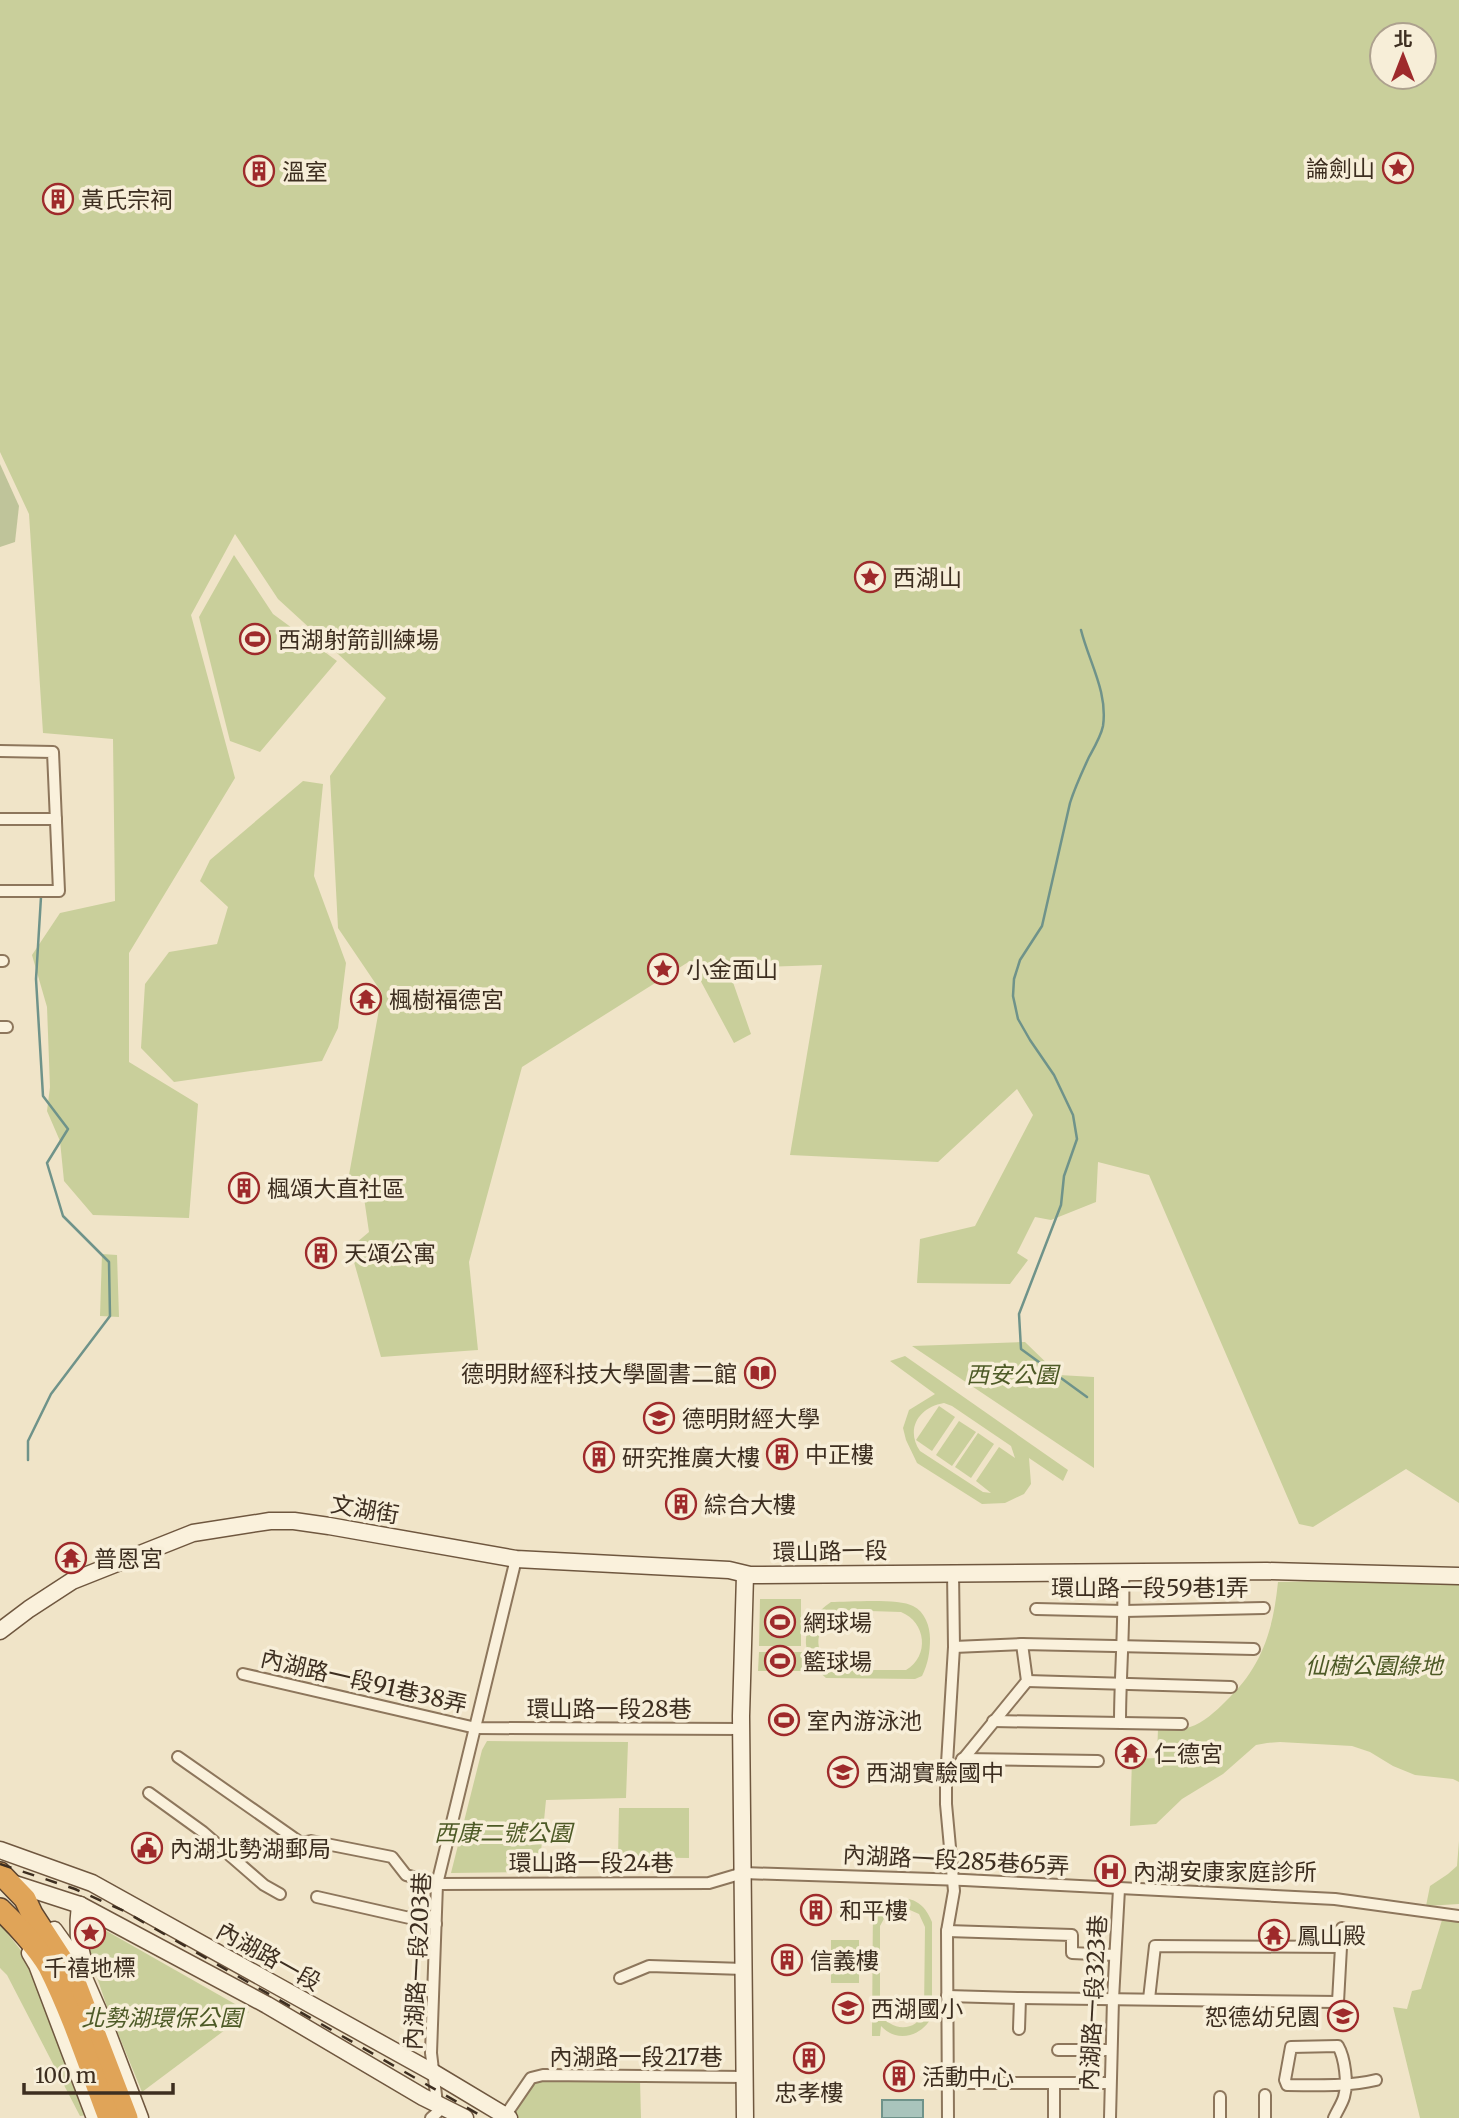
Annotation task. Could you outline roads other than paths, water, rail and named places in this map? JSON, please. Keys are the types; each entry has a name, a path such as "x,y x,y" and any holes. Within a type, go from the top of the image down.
{"highway":[{"path":"9,1883 72,1977 127,2118"},
{"path":"6,1915 48,1965 109,2118"}],"street":[{"path":"0,751 53,752 59,891 0,891"},
{"path":"0,819 56,819"},
{"name":"文湖街","path":"0,1631 72,1581 193,1533 271,1521 294,1521 516,1559 729,1570 745,1574"},
{"name":"內湖路一段203巷","path":"434,2111 435,2073 431,2053 437,1884 516,1559"},
{"path":"1120,1722 1123,1571"},
{"name":"環山路一段","path":"745,2118 742,1730 745,1574 819,1576 953,1572 1267,1571 1459,1576"},
{"path":"948,2118 947,1931 954,1891 946,1780 954,1647 953,1572"},
{"name":"環山路一段59巷1弄","path":"1036,1609 1124,1611 1264,1608"},
{"path":"954,1647 1022,1644 1254,1649"},
{"path":"946,1780 1027,1681 1022,1644"},
{"name":"內湖路一段91巷38弄","path":"243,1674 476,1728"},
{"path":"1027,1681 1231,1687"},
{"path":"993,1721 1182,1724"},
{"name":"環山路一段28巷","path":"476,1728 742,1730"},
{"name":"環山路一段24巷","path":"178,1757 301,1843 311,1841 392,1857 406,1875 437,1884 709,1883 743,1873"},
{"path":"962,1759 1098,1761"},
{"path":"149,1793 203,1832 264,1885 280,1895"},
{"name":"內湖路一段","path":"0,1850 92,1883 435,2073 507,2117"},
{"name":"內湖路一段285巷65弄","path":"743,1873 953,1879 1335,1899 1459,1916"},
{"path":"9,1883 46,1919 77,1962 105,2026"},
{"name":"內湖路一段","path":"9,1883 80,1905 267,2005 434,2111 465,2118"},
{"name":"內湖路一段323巷","path":"1110,2118 1119,1889"},
{"path":"317,1897 436,1924"},
{"path":"80,1905 79,1948 140,2118"},
{"path":"6,1915 37,1965 94,2118"},
{"path":"947,1996 1338,2002 1342,1927"},
{"path":"947,1931 1072,1936 1072,1953 1115,1955"},
{"path":"1149,1999 1155,1945 1341,1948"},
{"path":"620,1978 649,1966 744,1969"},
{"path":"1019,2029 1020,1998"},
{"path":"1334,2118 1344,2097 1345,2085 1342,2053 1338,2046 1291,2047 1285,2080 1287,2085 1345,2085 1355,2085 1376,2080"},
{"path":"1058,2050 1111,2050"},
{"name":"內湖路一段217巷","path":"507,2117 531,2078 543,2075 745,2077"},
{"path":"948,2083 1110,2083"},
{"path":"1054,2085 1054,2118"},
{"path":"1265,2095 1265,2118"},
{"path":"1220,2097 1220,2118"}],"water":[{"path":"882,2100 923,2100 923,2118 882,2118"}],"waterway":[{"path":"1081,630 1103,701 1103,726 1072,797 1042,926 1020,960 1014,979 1013,996 1018,1019 1054,1075 1073,1115 1077,1139 1064,1176 1061,1205 1019,1314 1021,1349 1087,1397"},
{"path":"28,1460 28,1441 51,1394 110,1316 109,1262 63,1216 47,1163 68,1129 43,1096 36,979 41,897"}],"railway":[{"path":"0,1864 75,1889 124,1911 485,2118"}],"place":[{"name":"論劍山","path":"1398,168"},
{"name":"溫室","path":"259,171"},
{"name":"黃氏宗祠","path":"58,199"},
{"name":"西湖山","path":"870,577"},
{"name":"西湖射箭訓練場","path":"255,639"},
{"name":"小金面山","path":"663,969"},
{"name":"楓樹福德宮","path":"366,999"},
{"name":"楓頌大直社區","path":"244,1188"},
{"name":"天頌公寓","path":"321,1253"},
{"name":"德明財經科技大學圖書二館","path":"760,1373"},
{"name":"德明財經大學","path":"659,1418"},
{"name":"中正樓","path":"782,1454"},
{"name":"研究推廣大樓","path":"599,1457"},
{"name":"綜合大樓","path":"681,1504"},
{"name":"普恩宮","path":"71,1558"},
{"name":"網球場","path":"780,1622"},
{"name":"籃球場","path":"780,1661"},
{"name":"室內游泳池","path":"784,1720"},
{"name":"仁德宮","path":"1131,1753"},
{"name":"西湖實驗國中","path":"843,1772"},
{"name":"內湖北勢湖郵局","path":"147,1848"},
{"name":"內湖安康家庭診所","path":"1110,1871"},
{"name":"和平樓","path":"816,1910"},
{"name":"千禧地標","path":"90,1933"},
{"name":"鳳山殿","path":"1274,1935"},
{"name":"信義樓","path":"787,1960"},
{"name":"西湖國小","path":"848,2008"},
{"name":"恕德幼兒園","path":"1343,2016"},
{"name":"忠孝樓","path":"809,2058"},
{"name":"活動中心","path":"899,2076"}],"park label":[{"name":"西安公園","path":"1012,1374"},
{"name":"仙樹公園綠地","path":"1374,1665"},
{"name":"西康二號公園","path":"503,1832"},
{"name":"北勢湖環保公園","path":"162,2017"}]}
